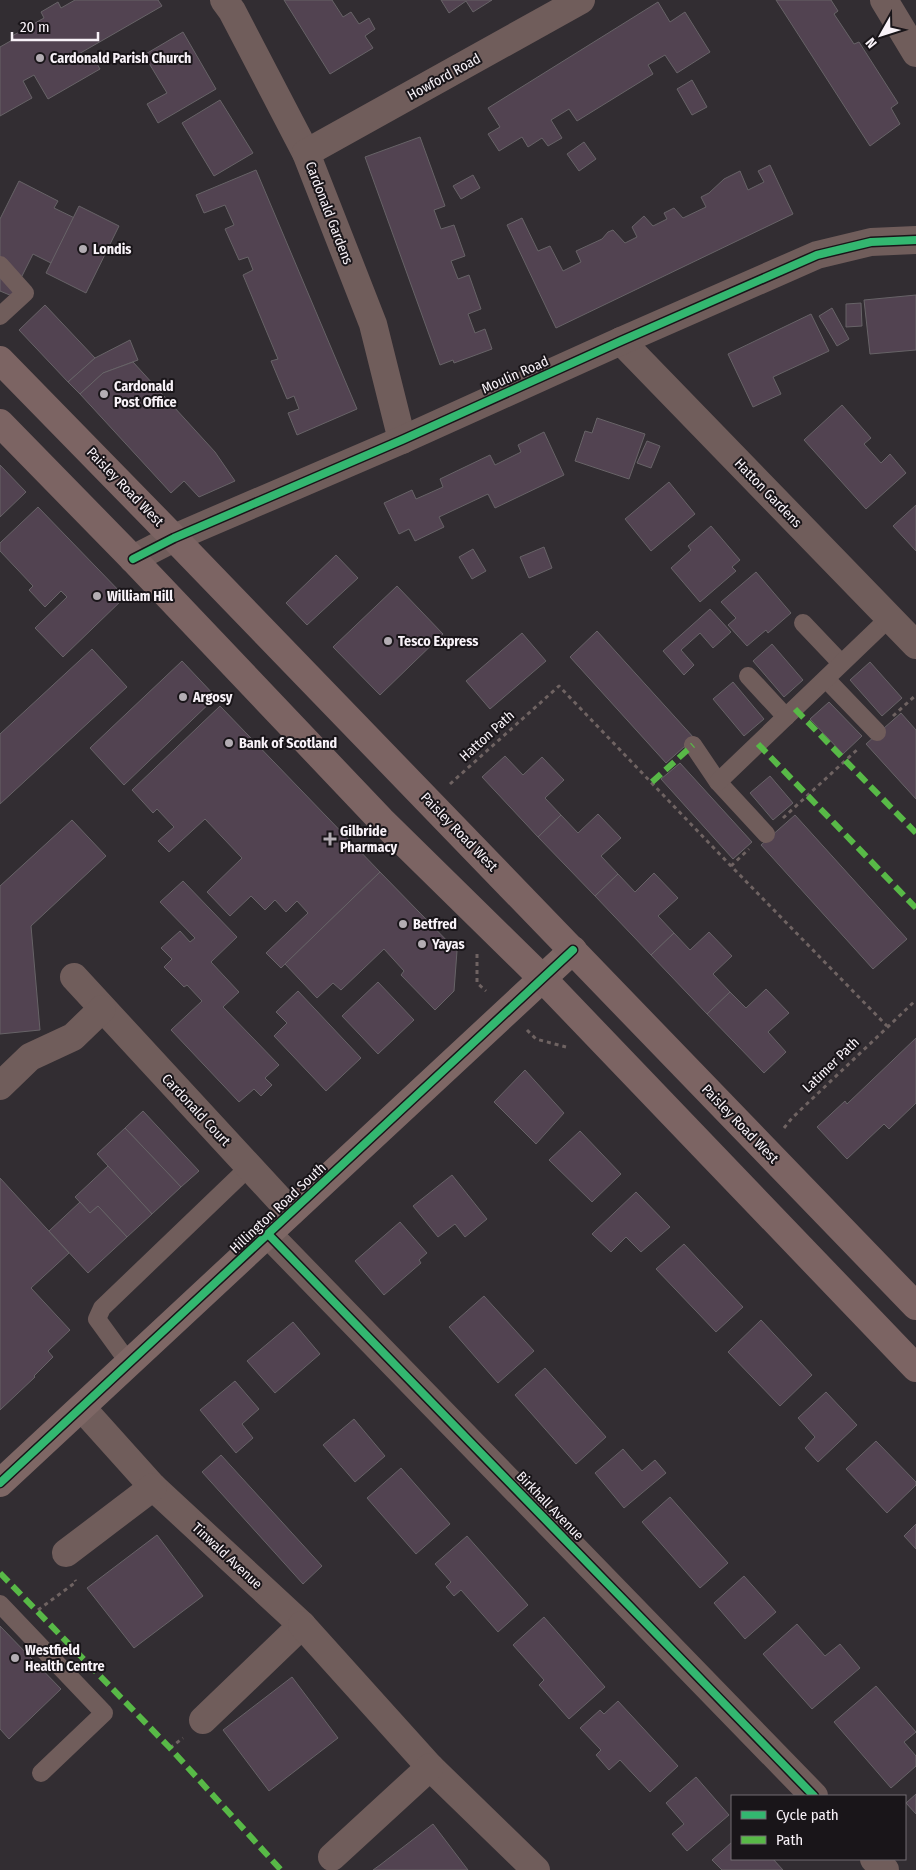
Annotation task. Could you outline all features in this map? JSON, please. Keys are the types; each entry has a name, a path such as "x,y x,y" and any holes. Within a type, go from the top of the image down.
{"main road":[{"name":"Paisley Road West","path":"0,360 916,1306"},
{"path":"0,424 133,559 381,820 543,979 916,1368"}],"street":[{"name":"Cardonald Gardens","path":"224,0 232,11 306,153 373,324 402,440"},
{"name":"Howford Road","path":"306,153 581,0"},
{"path":"884,0 916,53"},
{"name":"Moulin Road","path":"133,559 174,538 402,440 621,341 817,256 871,242 916,240"},
{"name":"Hatton Gardens","path":"621,341 916,645"},
{"name":"Hillington Road South","path":"0,1483 573,950"},
{"name":"Cardonald Court","path":"74,977 291,1212"},
{"path":"0,1086 30,1057 73,1037 102,1009"},
{"name":"Birkhall Avenue","path":"268,1234 813,1795"},
{"name":"Tinwald Avenue","path":"82,1408 153,1487 302,1626 430,1767 536,1870"},
{"path":"66,1553 153,1487"},
{"path":"203,1720 302,1626"},
{"path":"332,1857 430,1767"},
{"path":"875,1860 885,1870"}],"lane":[{"path":"0,264 25,293 0,316"},
{"path":"718,782 889,618"},
{"path":"803,623 842,663"},
{"path":"748,676 786,717"},
{"path":"826,678 877,732"},
{"path":"693,745 718,782 766,834"},
{"path":"130,1363 97,1320 102,1308 249,1167"},
{"path":"0,1604 104,1713 41,1773"}],"path":[{"path":"888,1026 731,866 916,695"},
{"path":"37,1610 76,1582 66,1553"}],"building":[{"name":"Cardonald Parish Church","path":"75,0 158,0 162,6 77,55 81,61 92,55 100,69 48,99 34,75 23,81 32,98 0,116 0,47 14,39 12,36 44,18 41,12 58,2 61,8"},
{"path":"284,0 332,0 343,17 351,12 359,24 369,18 375,29 365,36 373,48 330,74"},
{"path":"441,0 492,0 473,12 466,1 449,13"},
{"path":"776,0 831,0 838,11 834,14 854,44 859,42 898,103 891,108 900,124 870,146"},
{"path":"658,2 670,22 685,12 710,52 677,73 665,55 648,65 653,74 577,121 569,109 551,120 562,138 548,146 542,138 528,147 522,137 499,151 488,134 500,127 488,108"},
{"path":"183,32 216,89 158,123 147,104 167,93 144,55"},
{"path":"692,80 707,107 692,115 677,89"},
{"path":"220,100 253,153 214,176 182,123"},
{"path":"420,137 445,206 434,210 441,229 454,225 465,256 451,261 458,279 469,275 481,309 468,314 475,333 485,329 492,349 454,363 453,360 440,365 365,157"},
{"path":"584,142 596,159 579,171 567,154"},
{"path":"770,165 793,214 556,328 507,225 522,218 538,251 550,246 563,271 581,262 576,251 602,239 608,232 613,230 625,243 637,237 632,227 644,216 653,226 667,219 664,213 674,208 683,218 706,207 701,197 709,193 724,179 740,171 748,190 764,182 758,171"},
{"path":"256,170 357,409 297,435 288,413 299,409 294,396 287,399 271,361 278,359 243,275 253,270 248,257 239,260 225,229 234,225 225,205 204,213 196,195"},
{"path":"473,175 480,188 461,199 453,186"},
{"path":"19,181 58,201 54,208 85,223 63,269 33,254 12,296 0,291 0,219"},
{"name":"Londis","path":"79,206 119,226 86,293 46,273"},
{"path":"916,295 916,350 870,354 864,300"},
{"path":"861,303 862,326 846,327 846,304"},
{"path":"45,305 95,358 68,382 19,330"},
{"path":"832,308 849,339 837,346 819,316"},
{"path":"811,314 829,351 773,377 781,394 753,407 728,354"},
{"path":"130,340 138,360 103,373 80,394 68,382 95,358"},
{"path":"133,362 215,452 235,481 199,497 184,481 171,493 80,394 103,373"},
{"path":"842,405 871,438 864,444 881,463 890,454 906,473 866,509 804,440"},
{"path":"597,418 645,434 629,479 575,461 585,431 592,433"},
{"path":"544,432 564,475 495,508 488,494 439,517 444,527 415,541 409,529 399,534 384,503 412,490 416,499 443,487 440,479 490,455 495,465 521,452 518,445"},
{"path":"647,441 660,446 651,468 637,463"},
{"path":"0,465 26,492 0,517"},
{"path":"669,482 695,514 651,551 625,519"},
{"path":"916,505 916,551 893,526"},
{"path":"38,507 125,597 63,657 35,628 67,597 61,591 45,607 29,590 33,586 0,551 0,543"},
{"path":"711,526 740,560 732,567 736,571 700,602 671,568 691,550 688,546"},
{"path":"544,547 552,568 529,578 520,557"},
{"path":"473,549 486,571 472,579 459,557"},
{"path":"336,555 358,578 307,625 286,603"},
{"path":"756,572 791,613 768,633 766,630 747,646 728,625 736,618 721,602"},
{"name":"Tesco Express","path":"397,586 443,634 380,695 333,647"},
{"path":"710,609 731,632 713,648 700,633 681,650 694,665 684,675 663,651"},
{"path":"597,631 694,738 666,763 570,657"},
{"path":"522,633 546,661 490,709 466,681"},
{"path":"772,644 803,680 784,697 753,661"},
{"path":"92,649 127,687 0,804 0,734"},
{"path":"182,661 216,697 124,785 90,748"},
{"path":"870,662 902,698 882,716 850,680"},
{"path":"733,682 764,719 744,736 713,699"},
{"path":"829,702 862,736 843,754 810,719"},
{"path":"220,706 380,872 281,968 266,953 308,913 297,901 286,912 275,900 265,910 251,896 230,916 207,892 242,858 205,819 169,852 158,841 174,827 157,809 153,813 132,790"},
{"path":"901,713 916,730 916,799 866,744"},
{"path":"505,756 523,775 542,757 564,780 545,798 561,815 538,837 482,777"},
{"path":"680,763 752,842 733,859 661,779"},
{"path":"770,776 793,803 773,820 750,793"},
{"path":"598,814 621,838 601,856 618,874 595,896 538,837 561,815 578,833"},
{"path":"795,815 907,939 873,969 761,845"},
{"path":"72,820 106,856 31,926 40,1030 0,1034 0,886"},
{"path":"380,872 457,951 454,991 435,1010 401,975 404,971 384,949 341,990 333,983 317,998 285,964"},
{"path":"654,873 678,898 658,916 674,933 651,955 595,896 618,874 635,892"},
{"path":"183,881 237,937 211,962 239,992 223,1007 279,1065 265,1078 272,1085 261,1096 254,1089 239,1102 171,1030 202,1001 187,985 184,987 164,967 172,959 161,948 180,931 190,942 195,938 160,902"},
{"path":"709,932 732,956 713,974 730,992 707,1014 651,955 674,933 690,950"},
{"path":"378,982 414,1020 378,1054 342,1016"},
{"path":"766,989 789,1013 768,1032 786,1052 764,1073 707,1014 730,992 746,1008"},
{"path":"298,991 361,1058 326,1091 274,1036 287,1023 276,1012"},
{"path":"916,1038 916,1103 889,1129 884,1124 847,1159 817,1127 845,1101 847,1104"},
{"path":"525,1070 564,1113 536,1144 494,1102"},
{"path":"143,1111 199,1171 181,1187 125,1128"},
{"path":"125,1128 181,1187 152,1214 97,1154"},
{"path":"580,1131 621,1174 592,1202 549,1160"},
{"path":"108,1166 152,1214 127,1237 98,1206 90,1213 75,1197"},
{"path":"452,1175 487,1219 465,1237 455,1224 438,1237 413,1206"},
{"path":"0,1178 69,1253 31,1288 70,1330 48,1351 53,1357 0,1410"},
{"path":"636,1192 670,1227 641,1252 626,1237 611,1252 592,1234"},
{"path":"80,1202 90,1213 98,1206 127,1237 88,1273 49,1231"},
{"path":"400,1222 427,1253 419,1260 421,1263 384,1295 355,1261"},
{"path":"684,1244 743,1307 716,1332 656,1269"},
{"path":"484,1296 534,1351 498,1383 449,1327"},
{"path":"761,1320 812,1375 780,1406 728,1352"},
{"path":"293,1322 320,1354 275,1393 247,1361"},
{"path":"545,1368 606,1437 576,1464 515,1395"},
{"path":"235,1381 259,1409 242,1424 253,1438 236,1453 200,1410"},
{"path":"826,1392 857,1425 818,1462 805,1448 815,1437 798,1418"},
{"path":"354,1419 385,1456 355,1482 323,1445"},
{"path":"876,1441 916,1482 916,1485 887,1513 846,1469"},
{"path":"623,1449 642,1471 655,1460 666,1473 624,1508 595,1473"},
{"path":"221,1455 322,1566 303,1584 202,1472"},
{"path":"401,1468 450,1524 416,1554 367,1498"},
{"path":"670,1497 728,1563 700,1588 642,1522"},
{"path":"916,1524 916,1549 904,1536"},
{"path":"157,1535 203,1596 134,1648 87,1588"},
{"path":"467,1536 528,1605 498,1632 461,1590 454,1596 446,1587 451,1582 435,1564"},
{"path":"744,1576 776,1612 745,1639 714,1603"},
{"path":"544,1617 605,1687 569,1719 539,1685 544,1680 513,1645"},
{"path":"797,1624 825,1656 840,1644 860,1668 812,1709 763,1654"},
{"name":"Westfield Health Centre","path":"0,1626 61,1689 9,1739 0,1729"},
{"path":"292,1677 338,1738 269,1791 223,1730"},
{"path":"876,1686 916,1732 904,1742 916,1756 916,1766 891,1788 834,1722"},
{"path":"618,1701 678,1766 650,1792 620,1760 609,1770 596,1755 601,1750 580,1728 600,1710 604,1714"},
{"path":"696,1777 729,1815 687,1851 672,1834 684,1824 666,1803"},
{"path":"916,1794 916,1814 906,1803"},
{"path":"433,1824 468,1870 373,1870 380,1865"},
{"path":"731,1843 731,1860 774,1860 783,1870 722,1870 712,1860"}],"marked path":[{"path":"795,709 916,833"},
{"path":"758,744 916,908"},
{"path":"652,782 693,745"},
{"path":"0,1573 170,1748 281,1870"}],"cycle path":[{"path":"133,559 174,538 402,440 817,255 871,242 916,240"},
{"path":"0,1483 573,950"},
{"path":"268,1234 813,1795"}],"place":[{"name":"Cardonald Parish Church","path":"40,58"},
{"name":"Londis","path":"83,249"},
{"name":"Cardonald Post Office","path":"104,394"},
{"name":"William Hill","path":"97,596"},
{"name":"Tesco Express","path":"388,641"},
{"name":"Argosy","path":"183,697"},
{"name":"Bank of Scotland","path":"229,743"},
{"name":"Gilbride Pharmacy","path":"330,839"},
{"name":"Betfred","path":"403,924"},
{"name":"Yayas","path":"422,944"},
{"name":"Westfield Health Centre","path":"15,1658"}]}
